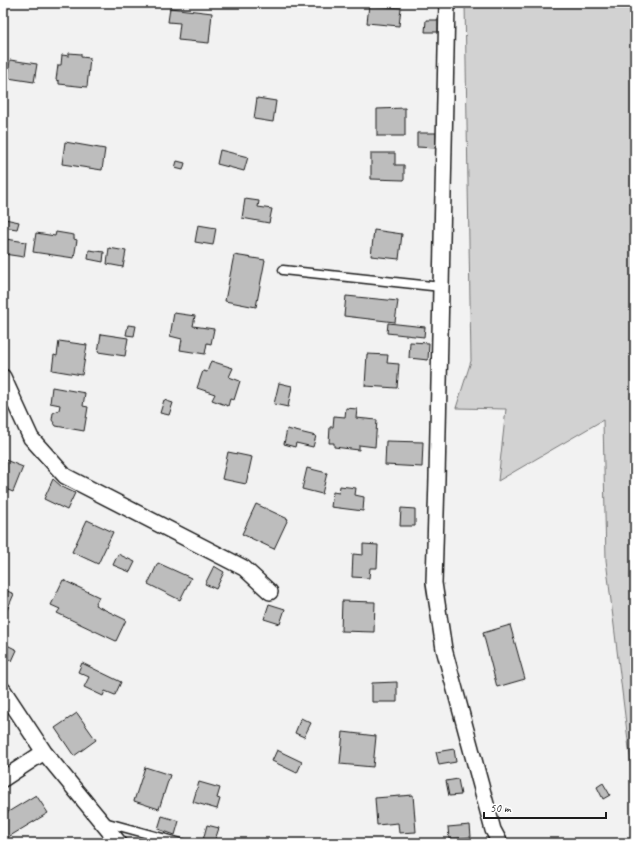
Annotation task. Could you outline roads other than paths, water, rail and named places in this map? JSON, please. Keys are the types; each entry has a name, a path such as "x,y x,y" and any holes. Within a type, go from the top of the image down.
{"street":[{"path":"447,3 434,583 444,649 493,830 500,843"},
{"path":"3,377 31,438 65,476 244,568 270,592"},
{"path":"3,690 44,752 119,843"},
{"path":"3,779 44,752"}],"lane":[{"path":"283,270 441,287"},
{"path":"101,821 181,843"}]}
